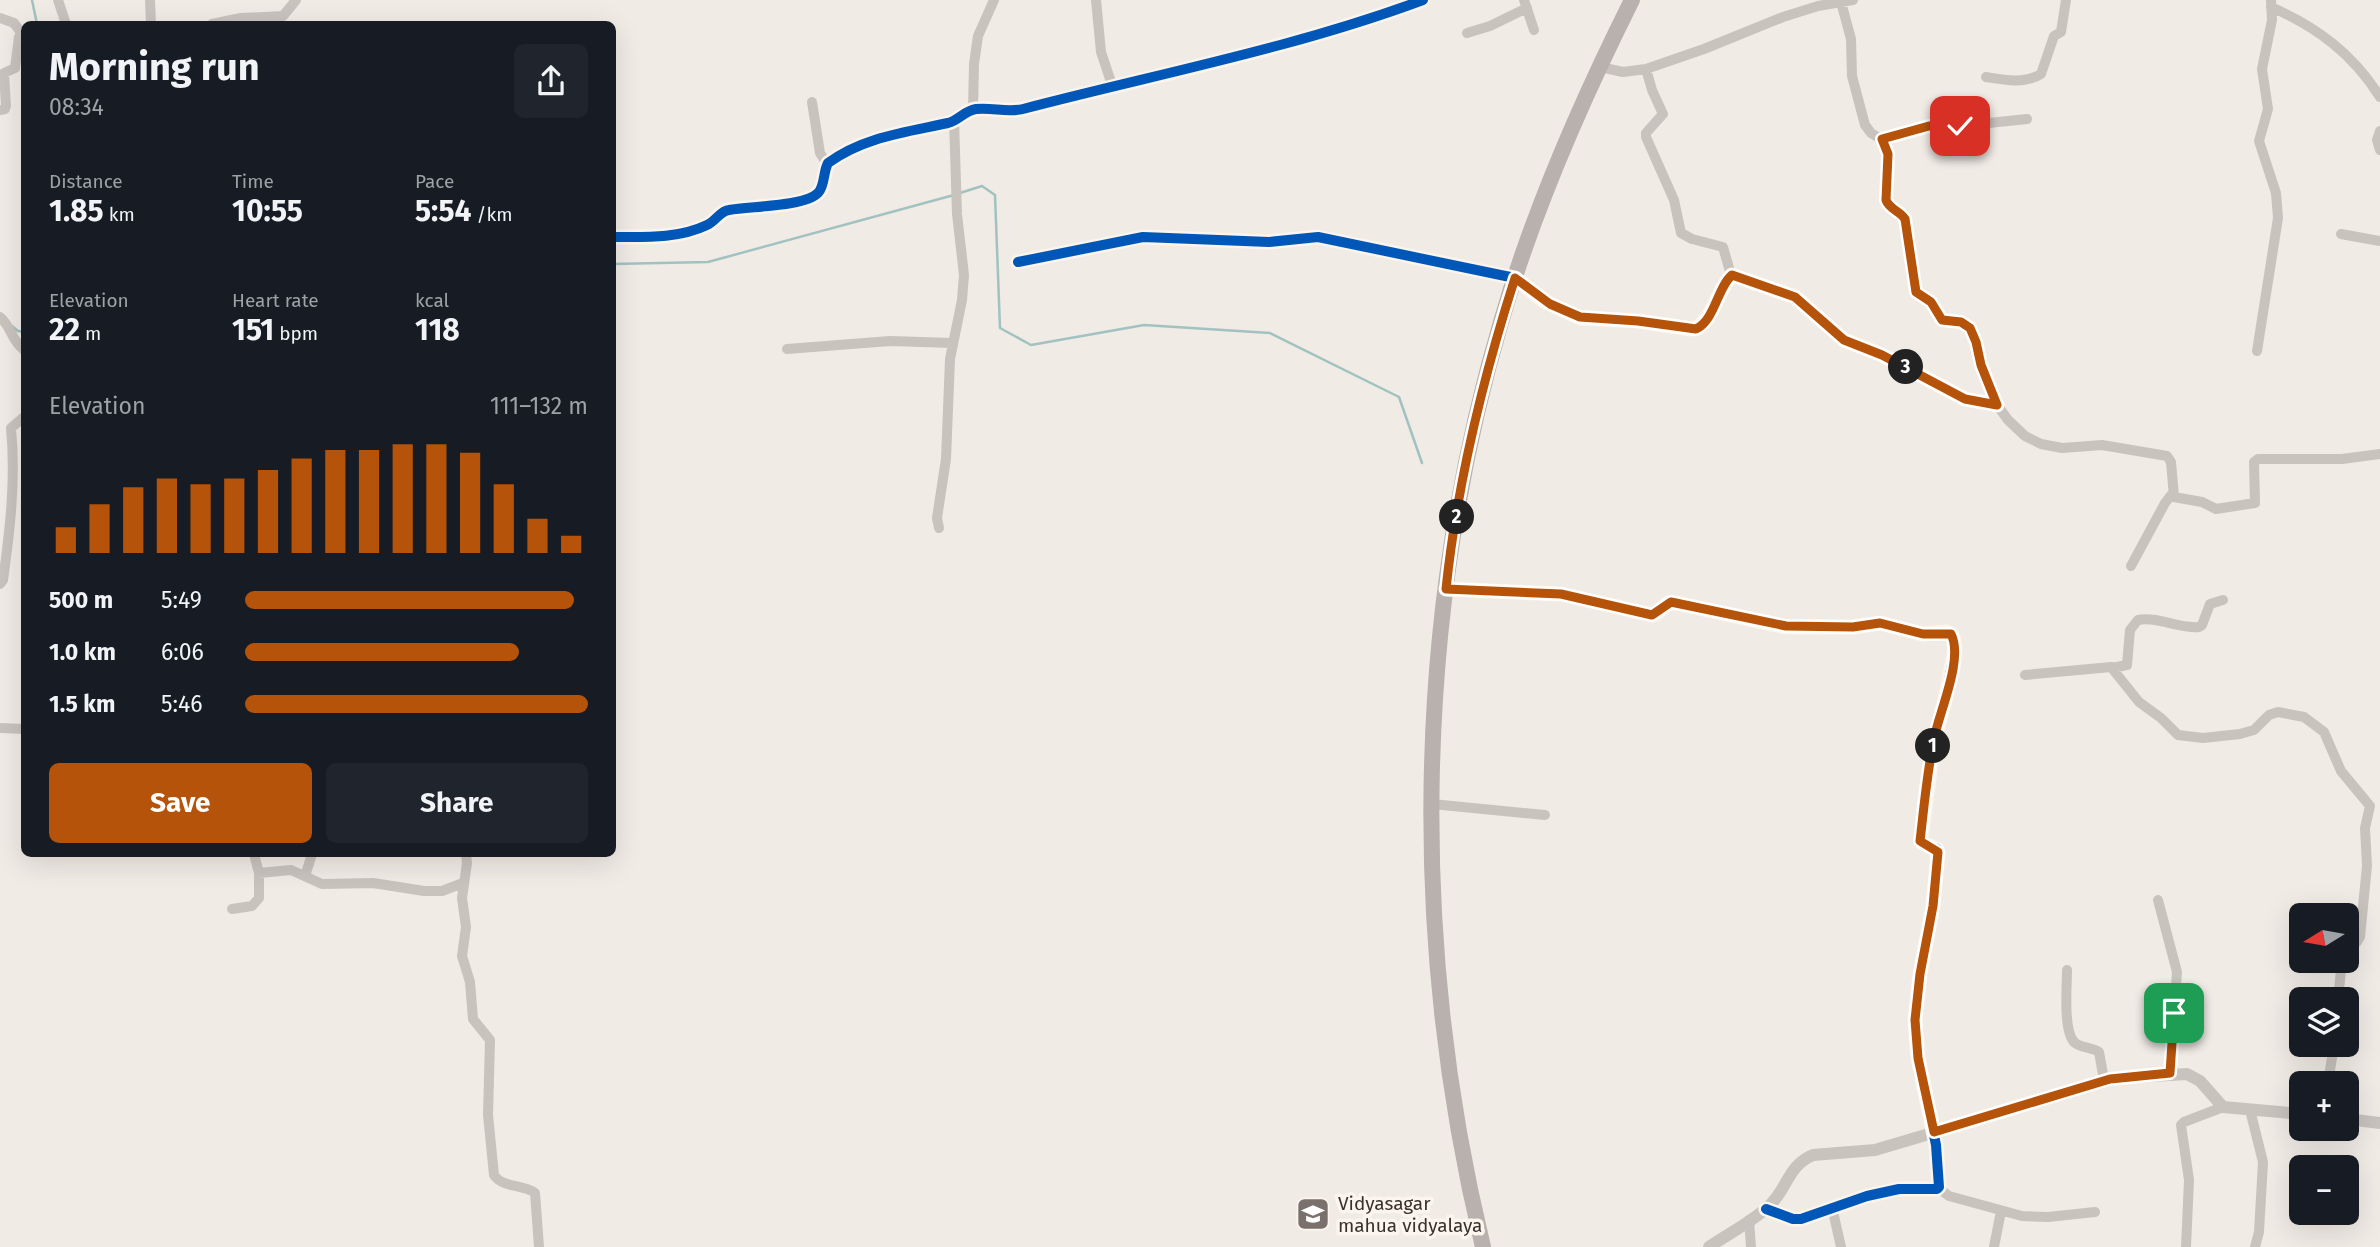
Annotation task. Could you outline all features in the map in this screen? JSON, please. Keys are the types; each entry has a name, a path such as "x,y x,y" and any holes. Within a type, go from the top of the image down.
{"main road":[{"path":"1483,1247 1463,1156 1445,1049 1433,894 1432,804 1437,673 1446,589 1465,470 1487,374 1515,278 1568,137 1632,0"}],"street":[{"path":"58,0 63,21"},
{"path":"150,0 150,21"},
{"path":"226,21 283,16 296,0"},
{"path":"973,110 974,64 978,36 994,0"},
{"path":"1096,0 1101,52 1113,88"},
{"path":"616,237 651,237 685,232 707,225 726,210 773,206 812,196 821,188 827,164 846,152 908,130 954,120 966,111 1019,110 1056,99 1113,88 1373,18 1423,0"},
{"path":"1600,67 1623,72 1646,69 1824,2 1853,0"},
{"path":"1986,77 2019,80 2041,74 2054,36 2062,32 2066,0"},
{"path":"1841,2 1851,39 1852,76 1865,125 1871,133 1882,139 1888,154 1886,200 1902,213 1905,219 1917,295 1933,305 1942,320 1961,322 1970,328 1997,405 2025,436 2041,444 2062,448 2102,445 2167,456 2171,463 2172,494 2130,566"},
{"path":"2271,3 2330,40 2356,65 2380,97"},
{"path":"2257,351 2278,218 2276,193 2259,141 2268,109 2262,69 2272,20 2271,3"},
{"path":"1467,33 1490,26 1526,4 1534,30"},
{"path":"0,18 14,23 21,31"},
{"path":"0,110 6,107 4,73 15,68 21,35"},
{"path":"1018,262 1143,237 1269,242 1311,236 1515,278 1550,304 1580,317 1696,329 1704,323 1731,275 1723,247 1692,239 1681,233 1674,200 1646,137 1646,133 1663,114 1646,69"},
{"path":"812,102 820,153 827,164"},
{"path":"1882,139 1929,126 1960,126 2027,119"},
{"path":"939,528 937,518 946,459 948,389 964,275 957,214 954,120"},
{"path":"2380,131 2377,140 2380,150"},
{"path":"2341,234 2380,241"},
{"path":"1731,275 1795,297 1844,340 1882,355 1965,399 1997,405"},
{"path":"0,317 6,323 13,340 21,347"},
{"path":"788,349 890,341 953,343"},
{"path":"0,584 3,580 8,542 12,482 6,428 21,419"},
{"path":"2172,494 2175,498 2202,502 2216,509 2251,505 2255,500 2254,462 2258,459 2342,459 2380,454"},
{"path":"1446,589 1561,594 1652,615 1671,602 1786,626 1853,627 1880,623 1923,634 1951,634 1955,650 1934,740 1920,841 1938,852 1933,906 1920,974 1915,1020 1918,1058 1934,1132 1938,1188"},
{"path":"2025,676 2127,665 2130,630 2138,620 2144,618 2195,628 2202,625 2210,604 2223,600"},
{"path":"2112,668 2139,702 2178,735 2203,738 2240,734 2254,730 2269,715 2278,712 2304,717 2324,732 2341,771 2380,814"},
{"path":"0,728 21,729"},
{"path":"1432,804 1545,815"},
{"path":"2359,939 2367,866 2365,828 2370,806"},
{"path":"232,909 252,905 258,900 259,873 255,857"},
{"path":"305,876 311,857"},
{"path":"466,857 463,883 466,927 462,956 470,982 473,1019 487,1034 490,1046 488,1115 495,1175 500,1182 524,1187 535,1193 539,1247"},
{"path":"259,873 291,870 322,884 373,883 424,891 442,891 463,883"},
{"path":"2158,900 2176,969 2170,1073"},
{"path":"2067,970 2067,1017 2072,1039 2077,1044 2099,1052 2104,1080"},
{"path":"1709,1247 1766,1209 1783,1189 1798,1163 1813,1156 1875,1150 2104,1080 2170,1073 2187,1074 2197,1078 2223,1107"},
{"path":"2186,1247 2189,1181 2181,1125 2223,1107 2289,1113"},
{"path":"2250,1110 2263,1162 2259,1231 2255,1247"},
{"path":"2359,1120 2380,1123"},
{"path":"1766,1209 1793,1219 1811,1217 1867,1196 1899,1189 1938,1188 1949,1195 2022,1216 2048,1217 2095,1212"},
{"path":"1832,1207 1841,1247"},
{"path":"1994,1247 2001,1210"},
{"path":"1749,1220 1751,1247"}],"waterway":[{"path":"32,0 36,21"},
{"path":"960,193 982,186 995,195 1000,328 1031,345 1144,325 1270,333 1399,397 1422,463"},
{"path":"616,264 708,262 954,195"},
{"path":"12,326 21,332"}],"cycle path":[{"path":"616,237 684,233 707,225 726,211 811,198 820,190 828,163 842,154 871,141 948,123 972,110 1023,109 1275,46 1423,0"},
{"path":"1018,262 1143,237 1269,242 1318,237 1515,278 1544,301 1580,318 1638,321 1691,329 1704,322 1732,275 1795,297 1844,340 1882,355 1965,399 1997,405"},
{"path":"1446,589 1561,594 1652,615 1668,603 1676,603 1785,627 1853,627 1880,623 1923,634 1947,632 1953,637 1955,650 1934,740 1921,839 1922,843 1937,849 1938,853 1933,906 1920,974 1915,1020 1918,1058 1936,1145 1939,1187 1899,1189 1867,1196 1801,1219 1793,1219 1766,1209"}],"place":[{"name":"Vidyasagar mahua vidyalaya","path":"1313,1214"}],"route":[{"path":"1960,126 1929,126 1882,139 1888,154 1886,200 1902,213 1905,219 1917,295 1931,302 1942,320 1961,322 1970,328 1997,405 1965,399 1882,355 1844,340 1795,297 1732,275 1704,323 1696,329 1651,322 1580,317 1538,297 1515,278 1487,374 1465,470 1446,589 1561,594 1652,615 1671,602 1786,626 1853,627 1880,623 1923,634 1951,634 1956,645 1935,734 1920,841 1938,852 1933,906 1920,974 1915,1020 1918,1058 1934,1132 2110,1079 2170,1073 2174,1013"}]}
